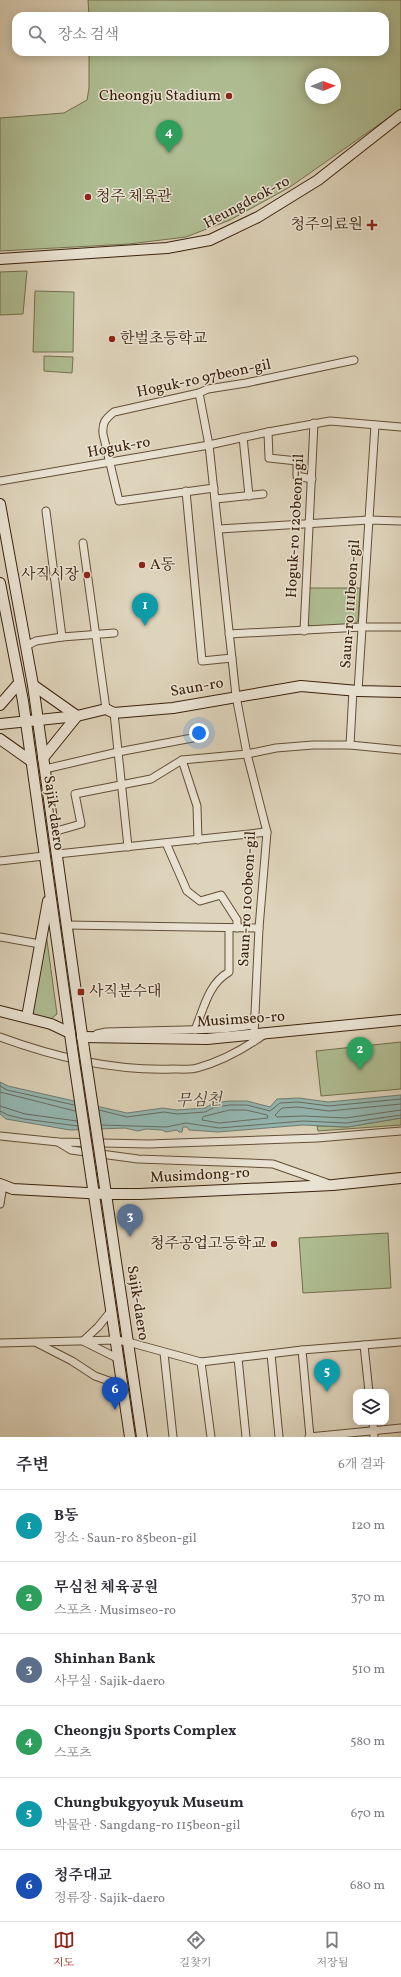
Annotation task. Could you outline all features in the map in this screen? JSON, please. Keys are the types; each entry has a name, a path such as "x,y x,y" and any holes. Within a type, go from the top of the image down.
{"main road":[{"name":"Heungdeok-ro","path":"11,259 167,248 210,240 258,217 318,180 401,115"},
{"path":"0,259 11,259"},
{"path":"0,263 11,259"},
{"name":"Sajik-daero","path":"0,504 33,685 82,1037 142,1437"},
{"name":"Sajik-daero","path":"0,583 19,683 31,761 130,1437"},
{"path":"0,705 19,683"},
{"path":"33,685 77,716 43,758"},
{"name":"Saun-ro","path":"0,724 110,711 173,708 301,686 401,692"},
{"path":"0,739 31,761"},
{"path":"27,1017 50,892"},
{"path":"0,1011 51,1024 70,1033"},
{"name":"Musimseo-ro","path":"82,1037 207,1039 254,1030 267,1034 401,1020"},
{"name":"Musimdong-ro","path":"1,1190 13,1189 106,1194 333,1185 401,1178"}],"street":[{"name":"Hoguk-ro 97beon-gil","path":"186,491 119,501 103,434 103,425 106,418 114,412 200,393 208,389 246,383 354,360"},
{"name":"Saun-ro 100beon-gil","path":"200,393 210,445 236,696 246,754 267,832 259,928 254,1030"},
{"name":"Hoguk-ro","path":"0,481 210,445 242,437 314,423 330,421 401,427"},
{"name":"Hoguk-ro 120beon-gil","path":"304,631 314,423"},
{"name":"Saun-ro 111beon-gil","path":"350,745 362,627 375,425"},
{"path":"268,432 269,458 297,461 297,476 312,478"},
{"path":"242,437 249,496"},
{"path":"214,488 186,491 202,661 232,658"},
{"path":"216,499 263,494"},
{"path":"46,511 62,637"},
{"path":"219,529 369,520 401,521"},
{"path":"83,543 95,636 118,752 128,847"},
{"path":"229,634 362,627 401,627"},
{"path":"26,646 36,641 62,637 95,636 114,633"},
{"name":"Sajik-daero","path":"45,769 118,752 203,736"},
{"path":"122,784 151,779 182,760 246,754 276,748 313,745 350,745 401,750"},
{"path":"182,760 196,802 198,840"},
{"name":"Sajik-daero","path":"53,832 81,824 75,794 122,784"},
{"path":"57,854 267,832"},
{"path":"166,843 187,891 200,901 220,895 236,920 237,928"},
{"path":"0,861 44,856"},
{"path":"66,925 259,928"},
{"name":"Musimseo-ro","path":"195,1030 212,986 229,972 229,928"},
{"path":"0,937 40,944"},
{"path":"82,1037 106,1032 254,1030"},
{"path":"0,1037 35,1050 106,1064 159,1070 196,1068 236,1054 267,1034"},
{"path":"0,1136 58,1142 148,1144 317,1138 401,1131"},
{"path":"58,1142 71,1150 138,1159 273,1164 333,1185"},
{"path":"0,1204 1,1190"},
{"path":"83,1341 98,1328 111,1311"},
{"path":"0,1344 116,1340 201,1362 302,1350 401,1342 401,1347"},
{"path":"83,1341 119,1359"},
{"path":"35,1342 80,1366 95,1376 123,1386"},
{"path":"364,1345 369,1389"},
{"path":"302,1350 310,1437 374,1434 401,1428"},
{"path":"164,1353 173,1437"},
{"path":"271,1354 278,1437"},
{"path":"238,1358 246,1437"},
{"path":"201,1362 211,1437"}],"green space":[{"path":"88,0 401,0 401,109 290,187 230,220 186,237 129,244 0,251 0,118 64,113 87,100 89,88 89,56 389,56 389,12 89,12"},
{"path":"27,271 23,314 0,315 0,272"},
{"path":"35,291 74,292 73,352 33,352"},
{"path":"44,356 73,357 72,373 44,371"},
{"path":"308,588 360,588 358,621 354,624 313,627 307,624"},
{"path":"45,926 57,1014 51,1019 33,1014 40,950"},
{"path":"401,1042 401,1089 321,1096 316,1051"},
{"path":"401,1118 401,1125 318,1131 317,1126 347,1127"},
{"path":"388,1233 391,1288 303,1293 299,1238"}],"water":[{"path":"0,1082 8,1086 127,1113 163,1108 177,1110 205,1108 214,1103 229,1101 247,1101 270,1107 277,1099 299,1098 328,1102 401,1095 401,1118 347,1127 303,1125 218,1132 189,1130 187,1127 183,1127 182,1132 177,1130 166,1132 162,1130 146,1129 138,1131 125,1128 70,1130 6,1119 0,1114"}],"place":[{"name":"Cheongju Stadium","path":"229,96"},
{"name":"Cheongju Sports Complex","path":"169,153"},
{"name":"청주 체육관","path":"88,197"},
{"name":"청주의료원","path":"372,225"},
{"name":"한벌초등학교","path":"112,339"},
{"name":"A동","path":"142,565"},
{"name":"사직시장","path":"87,575"},
{"name":"B동","path":"145,626"},
{"name":"사직분수대","path":"81,992"},
{"name":"무심천 체육공원","path":"360,1070"},
{"name":"Shinhan Bank","path":"130,1237"},
{"name":"청주공업고등학교","path":"274,1244"},
{"name":"Chungbukgyoyuk Museum","path":"327,1392"},
{"name":"청주대교","path":"115,1410"}],"water label":[{"name":"무심천","path":"199,1101"}]}
